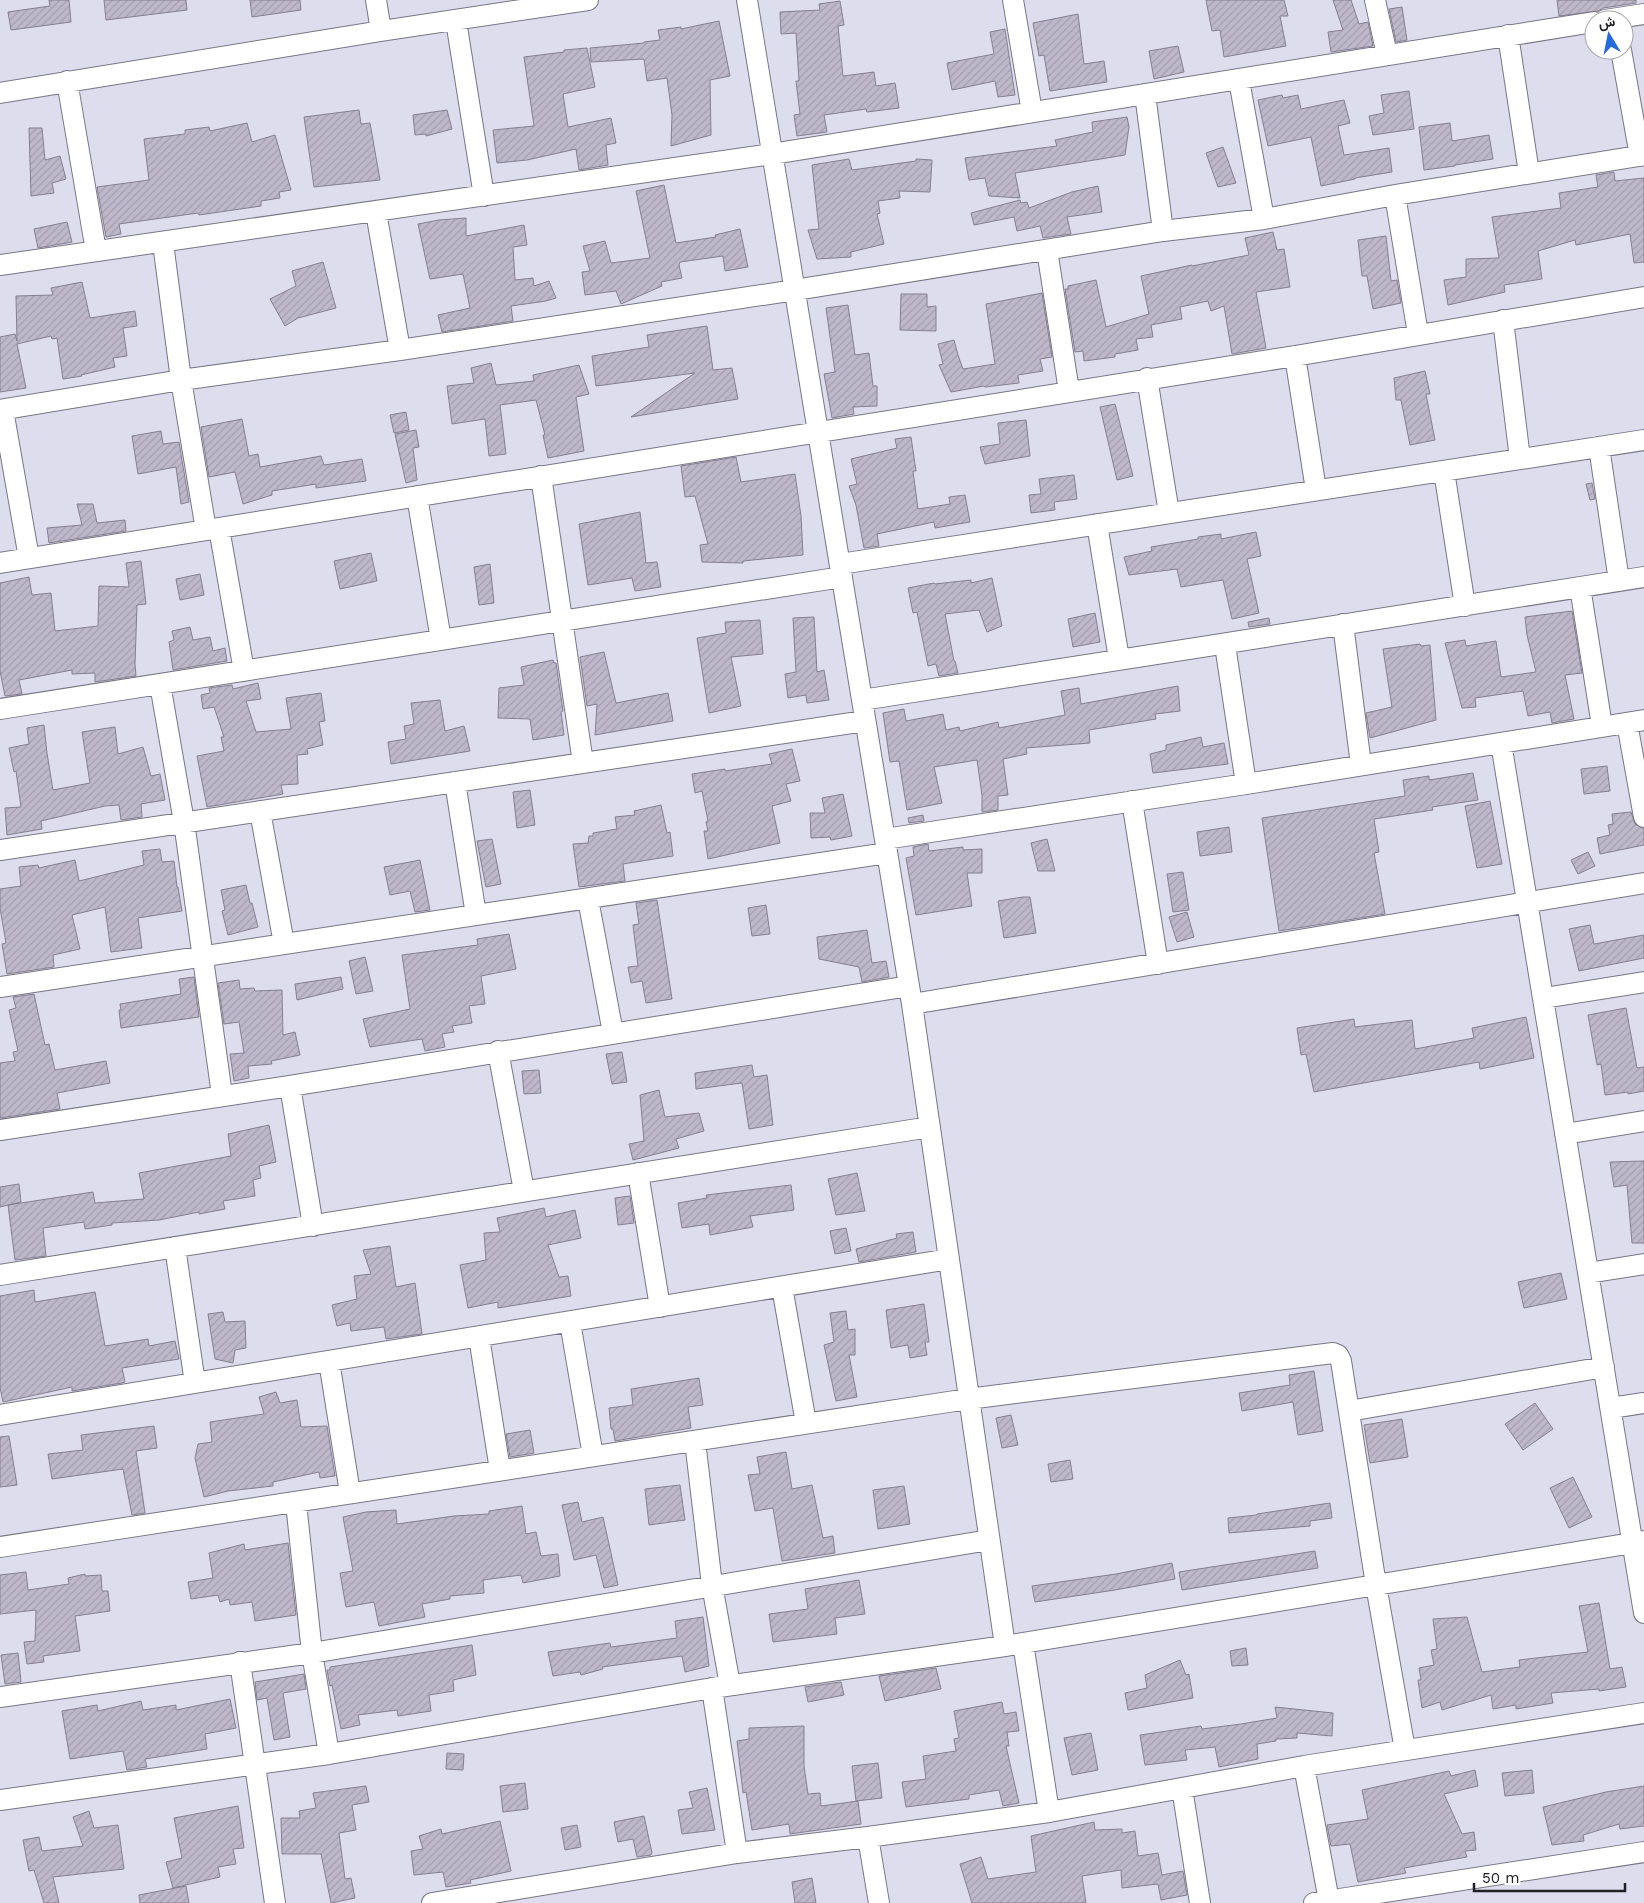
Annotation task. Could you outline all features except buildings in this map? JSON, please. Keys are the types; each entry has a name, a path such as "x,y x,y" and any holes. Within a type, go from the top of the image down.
{"street":[{"path":"376,0 381,31"},
{"path":"0,93 381,31 588,0"},
{"path":"747,0 910,995 989,1540 1014,1644 1049,1812"},
{"path":"1013,0 1032,112"},
{"path":"1376,0 1387,55"},
{"path":"456,21 484,196"},
{"path":"0,266 772,154 1584,24"},
{"path":"1508,35 1530,173"},
{"path":"29,558 2,410 181,380 400,350 795,290 1163,231 1264,219 1395,194 1642,156 1623,60"},
{"path":"1239,80 1264,219"},
{"path":"67,81 96,251"},
{"path":"1145,94 1163,231"},
{"path":"1395,194 1418,334"},
{"path":"376,212 400,350"},
{"path":"163,243 181,380 244,671"},
{"path":"1047,250 1069,391"},
{"path":"0,563 1147,378 1295,356 1644,297"},
{"path":"1503,320 1520,459"},
{"path":"1295,356 1316,490"},
{"path":"1147,378 1169,513"},
{"path":"0,709 561,621 1097,524 1644,440"},
{"path":"1598,447 1619,581"},
{"path":"1444,471 1465,606"},
{"path":"541,476 583,763"},
{"path":"417,496 441,640"},
{"path":"1097,524 1119,659"},
{"path":"862,700 1119,659 1225,645 1343,624 1644,578"},
{"path":"1580,587 1602,726"},
{"path":"1343,624 1361,764"},
{"path":"1225,645 1246,784"},
{"path":"160,684 184,822 222,1095"},
{"path":"0,850 865,721"},
{"path":"0,987 588,899 1132,800 1246,784 1361,764 1635,722 1644,817"},
{"path":"1501,743 1611,1408 1638,1542 1644,1614"},
{"path":"454,782 476,915"},
{"path":"1132,800 1158,964"},
{"path":"260,811 284,944"},
{"path":"0,1130 290,1086 613,1033 1158,964 1644,883"},
{"path":"588,899 613,1033"},
{"path":"1544,998 1644,982"},
{"path":"498,1051 524,1191"},
{"path":"290,1086 313,1226"},
{"path":"1566,1134 1644,1121"},
{"path":"0,1275 930,1127"},
{"path":"638,1173 660,1307"},
{"path":"175,1247 195,1383"},
{"path":"0,1416 949,1259"},
{"path":"1588,1273 1644,1264"},
{"path":"782,1286 806,1424"},
{"path":"570,1322 593,1456"},
{"path":"479,1337 500,1470"},
{"path":"0,1547 296,1503 350,1493 968,1398 1333,1353 1341,1361 1376,1585 1405,1750"},
{"path":"329,1361 350,1493"},
{"path":"1349,1411 1604,1367"},
{"path":"1611,1408 1644,1403"},
{"path":"695,1441 712,1585 737,1853"},
{"path":"296,1503 312,1653 329,1754"},
{"path":"0,1697 312,1653 989,1540"},
{"path":"0,1800 329,1754 721,1686 1014,1644 1638,1542"},
{"path":"240,1662 253,1764 275,1903"},
{"path":"432,1903 508,1897 737,1853 1049,1812 1304,1766 1644,1713"},
{"path":"1304,1766 1322,1902 1425,1895 1644,1852"},
{"path":"1182,1788 1200,1903"},
{"path":"868,1837 879,1903"}]}
